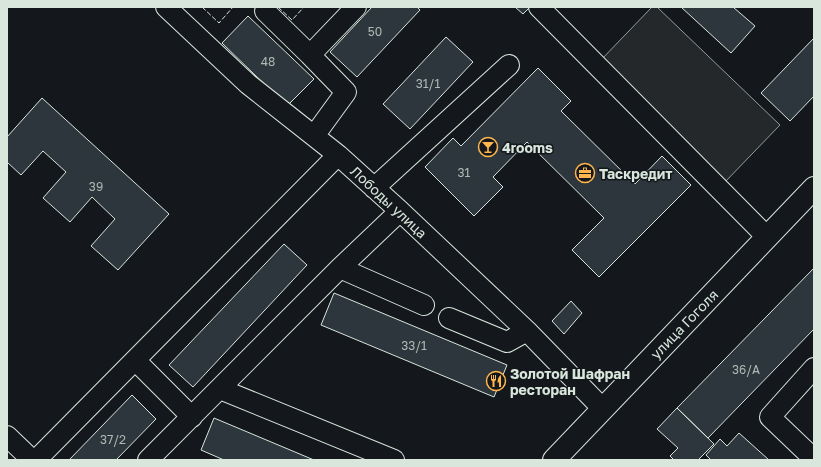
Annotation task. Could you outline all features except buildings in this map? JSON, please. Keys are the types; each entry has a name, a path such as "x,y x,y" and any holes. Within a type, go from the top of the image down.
{"highway":[{"name":"улица Гоголя","path":"554,460 814,188"}],"street":[{"name":"Лободы улица","path":"166,7 248,84 338,155 400,211 527,331 603,409"},
{"path":"310,55 356,7"},
{"path":"539,7 767,237"},
{"path":"265,11 346,92 314,136"},
{"path":"374,188 509,65"},
{"path":"36,460 338,155"},
{"path":"148,460 220,390 340,268 400,211"},
{"path":"340,268 424,305"},
{"path":"449,318 507,342 527,331"},
{"path":"135,360 192,417"},
{"path":"814,368 770,417 814,459"},
{"path":"220,390 394,460"},
{"path":"7,436 32,460"}],"shaded area":[{"path":"652,7 657,7 780,125 724,183 599,62"}],"fence":[{"path":"202,7 219,23 233,7"},
{"path":"278,7 292,20 304,7"}],"place":[{"name":"4rooms","path":"488,147"},
{"name":"Таскредит","path":"585,173"},
{"name":"Золотой Шафран ресторан","path":"496,381"}]}
